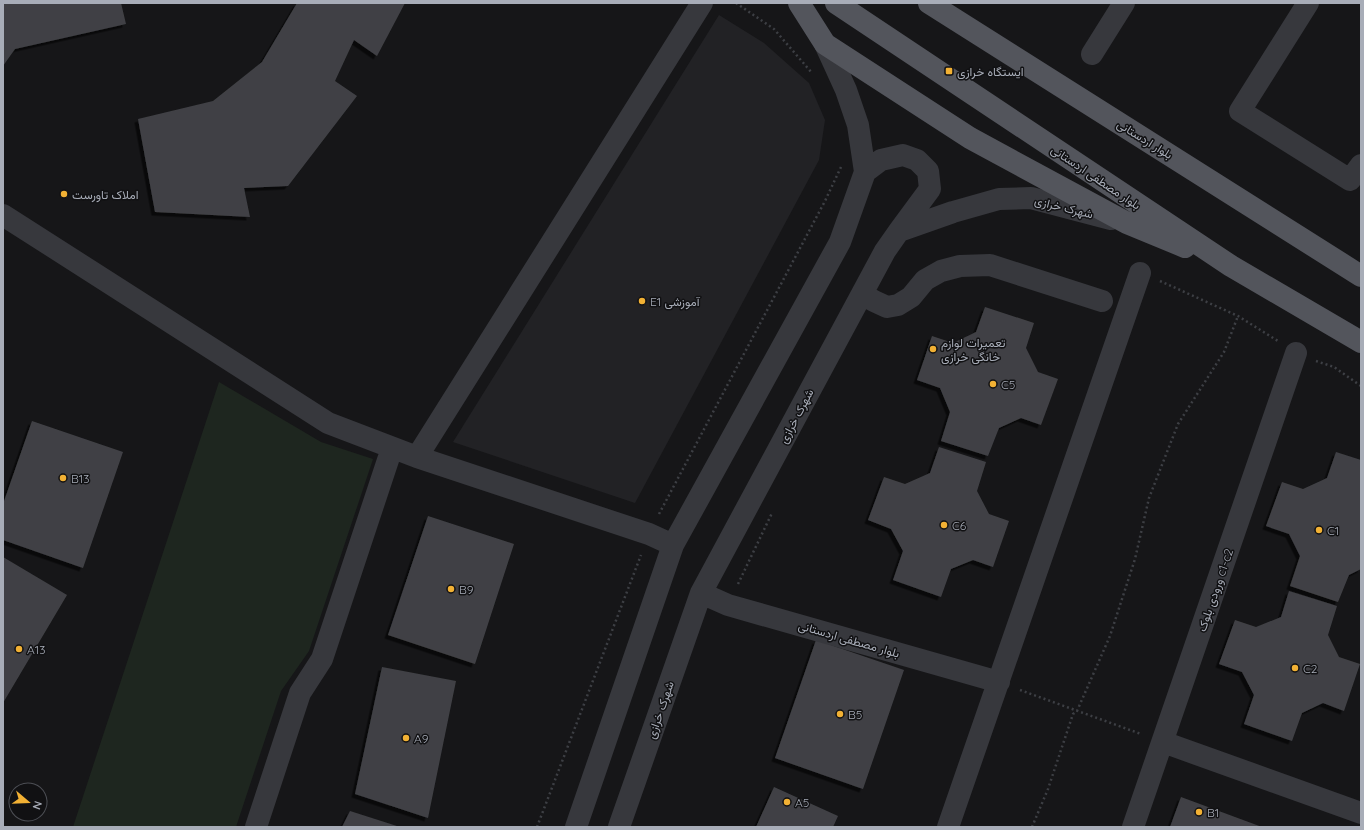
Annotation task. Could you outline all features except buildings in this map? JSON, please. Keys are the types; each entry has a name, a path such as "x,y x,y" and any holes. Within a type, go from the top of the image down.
{"main road":[{"path":"799,3 824,44 970,138 1127,223 1231,266"},
{"name":"بلوار مصطفی اردستانی","path":"836,3 1231,266 1361,342"},
{"name":"بلوار اردستانی","path":"929,3 1361,276"}],"street":[{"path":"417,457 702,3"},
{"path":"1092,54 1124,3"},
{"path":"1308,3 1240,111 1350,180 1361,165"},
{"path":"576,827 673,545 840,242 865,172 858,125 846,90 824,44"},
{"path":"865,172 881,160 902,155 917,160 928,171 930,189 899,231"},
{"name":"شهرک خرازی","path":"619,827 701,593 885,251 899,231 999,198 1031,198 1127,223"},
{"path":"3,214 328,423 417,457 648,534 673,545"},
{"path":"862,294 887,307 898,305 911,297 925,280 941,271 960,266 990,265 1102,301"},
{"path":"948,827 1140,273"},
{"name":"ورودی بلوک c1-c2","path":"1133,827 1296,353"},
{"path":"256,827 300,693 322,659 392,448"},
{"name":"بلوار مصطفی اردستانی","path":"701,593 728,604 998,682"},
{"path":"1163,742 1361,813"}],"path":[{"path":"736,3 774,29 814,76"},
{"path":"537,827 648,534 825,201 842,163"},
{"path":"1140,273 1238,316 1296,353 1334,367 1361,386"},
{"path":"1032,827 1048,789 1074,714 1077,711 1110,636 1135,559 1149,498 1178,424 1224,352 1238,316"},
{"path":"728,604 772,513"},
{"path":"998,682 1163,742"}],"shaded area":[{"name":"E1 آموزشی","path":"719,15 764,43 809,83 825,120 819,160 635,503 453,442"},
{"path":"219,382 321,442 373,459 309,651 281,691 236,827 73,827"}],"place":[{"name":"ایستگاه خرازی","path":"949,71"},
{"name":"املاک تاورست","path":"64,194"},
{"name":"E1 آموزشی","path":"642,301"},
{"name":"تعمیرات لوازم خانگی خرازی","path":"933,349"},
{"name":"C5","path":"993,384"},
{"name":"B13","path":"63,478"},
{"name":"C6","path":"944,525"},
{"name":"C1","path":"1319,530"},
{"name":"B9","path":"451,589"},
{"name":"A13","path":"19,649"},
{"name":"C2","path":"1295,668"},
{"name":"B5","path":"840,714"},
{"name":"A9","path":"406,738"},
{"name":"A5","path":"787,802"},
{"name":"B1","path":"1199,812"}]}
